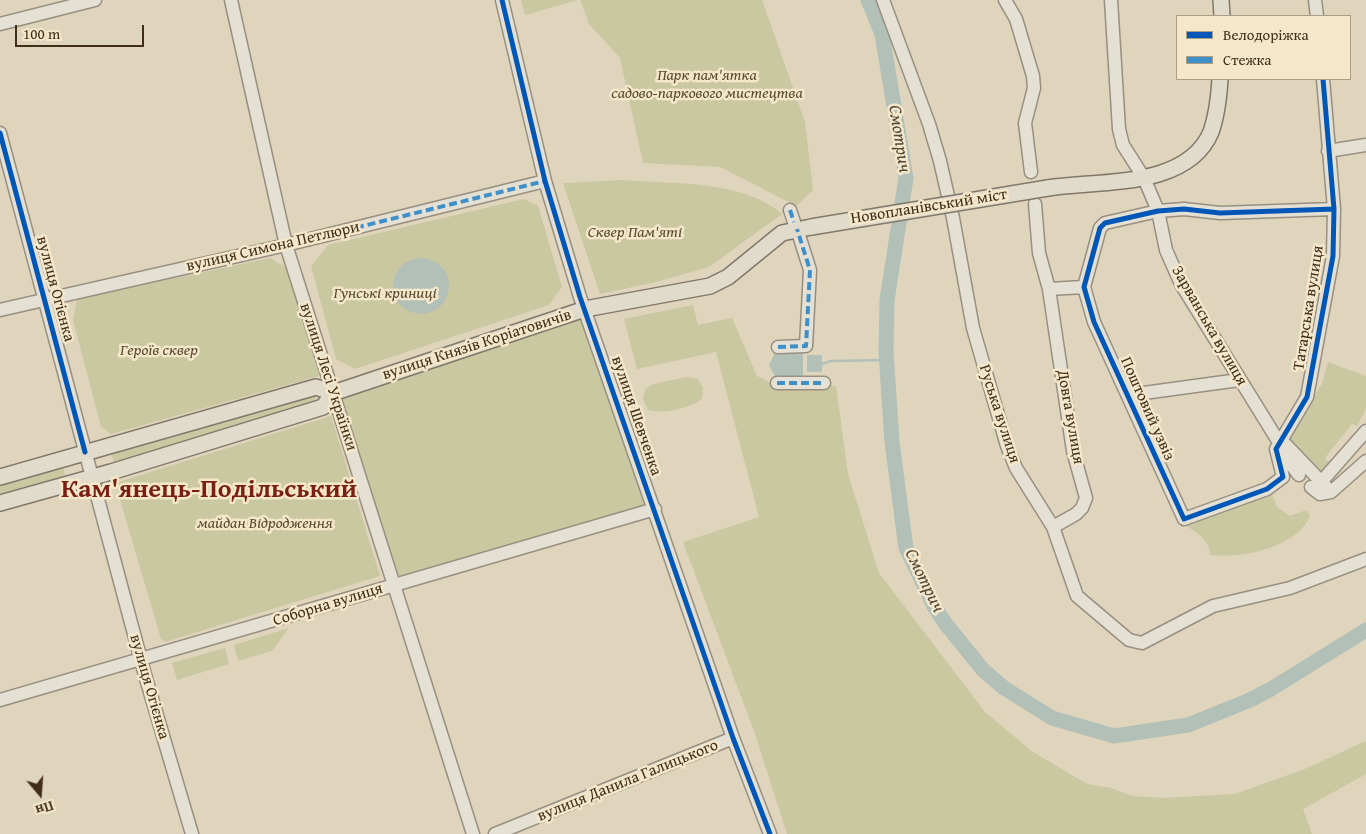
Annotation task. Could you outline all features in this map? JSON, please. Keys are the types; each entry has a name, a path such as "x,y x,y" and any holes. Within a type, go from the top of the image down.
{"main road":[{"path":"1221,0 1222,15"},
{"name":"Новопланівський міст","path":"798,222 1048,188 1144,178 1172,170 1194,157 1210,132 1219,100 1220,80"},
{"name":"вулиця Князів Коріатовичів","path":"0,503 92,478 323,407 333,393 586,309 710,286 728,277 798,222"},
{"name":"вулиця Князів Коріатовичів","path":"0,477 316,387 333,393"}],"street":[{"path":"0,24 95,0"},
{"name":"вулиця Лесі Українки","path":"231,0 286,245 473,834"},
{"name":"вулиця Шевченка","path":"502,0 545,181 586,309 733,738 770,834"},
{"name":"Руська вулиця","path":"883,0 929,124 940,161 953,218 973,328 1007,446 1024,484 1053,527 1077,596 1129,640 1142,643 1213,606 1290,588 1366,559"},
{"path":"1005,0 1016,19 1033,76 1034,88 1025,123 1031,172"},
{"name":"Зарванська вулиця","path":"1111,0 1120,138 1144,178 1158,211 1166,250 1181,284 1280,444 1279,449 1299,475"},
{"path":"1314,0 1317,15"},
{"name":"Татарська вулиця","path":"1280,444 1307,397 1333,256 1334,210 1323,80"},
{"name":"вулиця Огієнка","path":"0,133 92,478 192,834"},
{"path":"1328,151 1366,144"},
{"name":"вулиця Симона Петлюри","path":"0,310 286,245 545,181"},
{"name":"Довга вулиця","path":"1035,204 1039,253 1049,289 1073,451 1086,498 1082,508 1076,514 1053,527"},
{"path":"1049,289 1084,287 1100,228 1105,222 1158,211 1184,209 1220,213 1334,210"},
{"path":"778,347 806,346 810,270 798,222"},
{"name":"Поштовий узвіз","path":"1084,287 1094,322 1184,519 1267,489 1281,480 1283,472 1275,453 1280,444"},
{"path":"1129,396 1239,380"},
{"path":"777,383 824,383"},
{"path":"1317,484 1366,431"},
{"path":"1280,444 1285,444 1317,484 1331,492 1366,461"},
{"name":"Соборна вулиця","path":"0,700 655,509"},
{"name":"вулиця Данила Галицького","path":"495,834 733,738"}],"green space":[{"path":"521,0 578,0 525,15"},
{"name":"Парк пам'ятка садово-паркового мистецтва","path":"580,0 762,0 805,122 813,190 796,206 720,167 643,163 620,58 589,24"},
{"name":"Сквер Пам'яті","path":"623,180 728,189 766,203 782,214 709,267 656,282 600,294 563,183"},
{"name":"Гунські криниці","path":"524,199 538,206 562,287 549,305 355,369 336,359 311,266 328,245"},
{"name":"Героїв сквер","path":"270,258 287,268 319,376 111,434 101,427 73,320 77,299"},
{"path":"693,305 698,325 732,318 757,376 775,385 836,386 848,474 879,573 985,712 1033,752 1087,784 1111,788 1132,796 1164,798 1235,794 1305,769 1366,741 1366,774 1303,809 1312,834 787,834 754,731 683,542 759,517 716,352 637,369 624,319"},
{"path":"585,309 655,509 395,585 333,393"},
{"path":"1328,362 1366,376 1366,408 1357,426 1352,424 1325,458 1331,464 1322,472 1287,436 1322,384"},
{"path":"686,377 698,379 703,388 702,399 690,406 676,410 648,410 643,399 645,389 653,384"},
{"path":"314,393 317,403 115,466 110,450"},
{"name":"майдан Відродження","path":"331,416 380,576 165,642 161,639 115,483"},
{"path":"63,467 66,479 0,496 0,485"},
{"path":"1270,490 1277,507 1290,516 1306,510 1310,516 1303,527 1293,536 1266,549 1236,555 1210,555 1204,540 1182,523"},
{"path":"289,628 272,651 238,661 234,645"},
{"path":"225,648 229,664 177,680 172,663"}],"shaded area":[{"path":"415,258 427,258 437,262 445,270 449,286 445,302 437,310 427,314 415,314 405,310 397,302 393,292 393,280 397,270 405,262"},
{"path":"803,350 803,378 776,378 769,365 775,352"},
{"path":"807,355 822,355 822,372 807,372"}],"waterway":[{"name":"Смотрич","path":"868,0 882,34 906,178 887,300 886,352 892,442 906,548 935,608 945,623 983,670 1004,688 1052,718 1114,736 1188,725 1250,700 1366,630"},
{"path":"822,364 831,361 886,360"}],"marked path":[{"path":"286,245 545,181"},
{"path":"790,210 794,222"},
{"path":"778,347 806,346 810,270 797,229"},
{"path":"777,383 824,383"}],"cycle path":[{"path":"502,0 545,181 580,297 733,738 770,834"},
{"path":"1323,80 1334,209"},
{"path":"0,133 85,452"},
{"path":"1184,209 1220,213 1334,209 1333,256 1307,397 1276,449 1283,477 1267,489 1184,519 1094,322 1084,287 1100,228 1105,223 1158,211 1184,209"}],"district":[{"name":"Кам'янець-Подільський","path":"209,490"}]}
